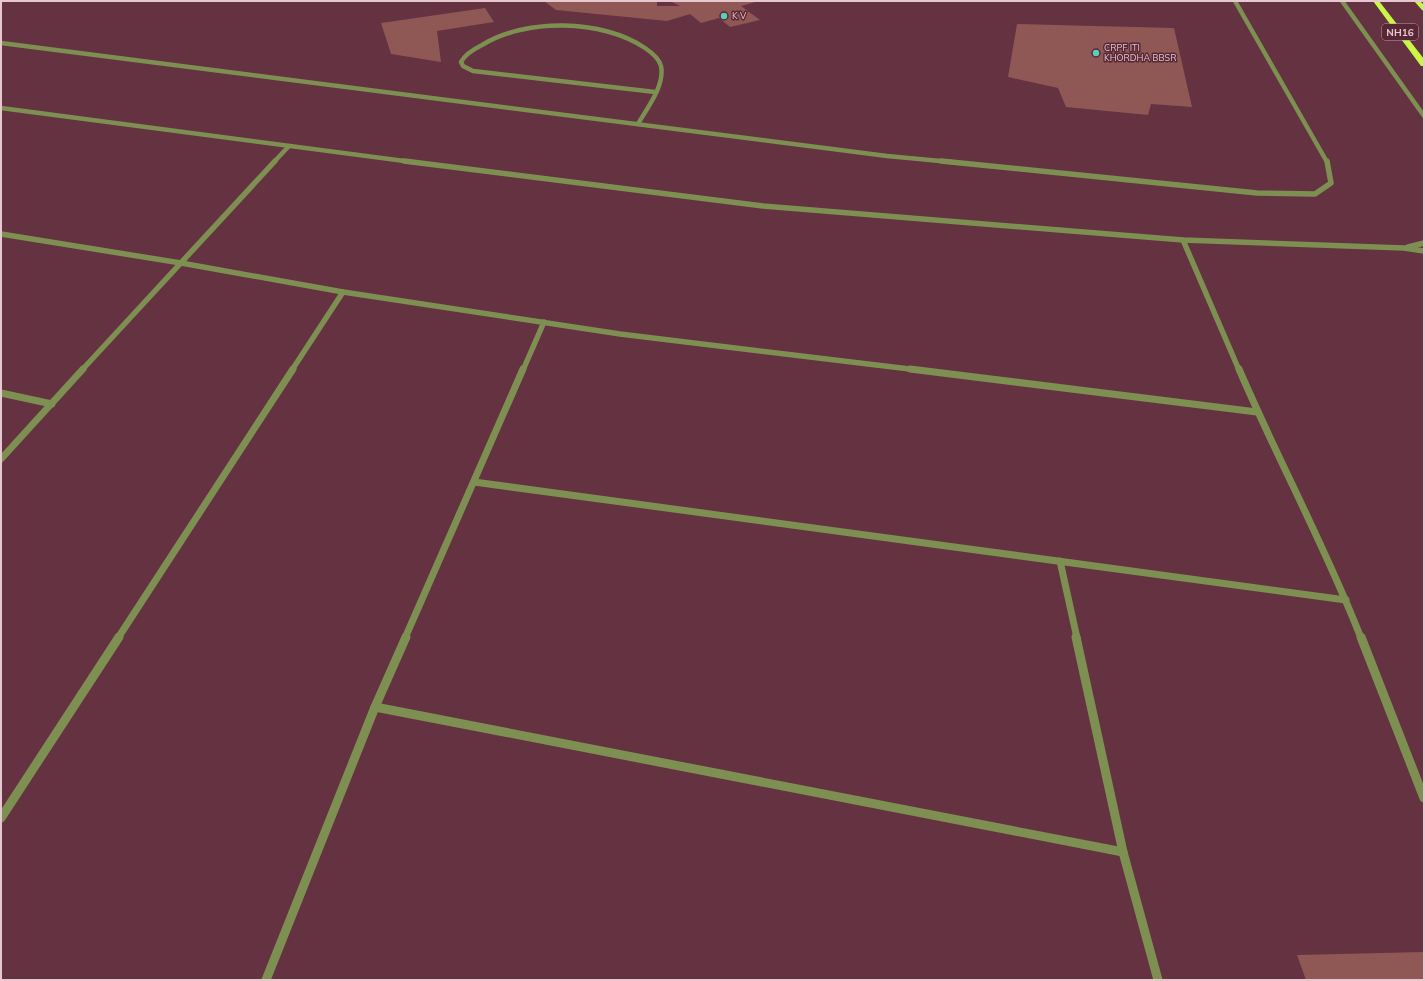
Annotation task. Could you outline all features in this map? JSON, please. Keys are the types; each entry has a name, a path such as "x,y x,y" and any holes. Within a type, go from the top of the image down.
{"highway":[{"name":"NH16","path":"1376,1 1424,64"},
{"name":"NH16","path":"1417,1 1424,9"}],"street":[{"path":"1,43 887,156 1257,193 1315,194 1331,183 1327,161 1235,1"},
{"path":"1342,1 1424,116"},
{"path":"638,124 660,84 662,67 660,61 642,45 620,36 593,28 567,26 514,32 487,40 464,57 461,62 462,66 480,72 655,92"},
{"path":"1,108 288,147 763,206 1183,240 1404,248 1424,251"},
{"path":"1,459 288,147"},
{"path":"1,234 181,263 343,292 628,335 1257,412"},
{"path":"1183,240 1257,412 1346,600 1424,798"},
{"path":"1404,248 1424,243"},
{"path":"1,818 343,292"},
{"path":"266,980 375,707 544,322"},
{"path":"1,393 52,404"},
{"path":"474,482 1346,600"},
{"path":"1060,561 1123,852 1158,980"},
{"path":"375,707 1123,852"}],"building":[{"name":"K V","path":"544,1 657,1 657,6 680,6 670,1 759,1 741,6 760,20 730,27 719,18 701,23 690,14 667,21 556,10"},
{"path":"485,8 494,22 437,31 441,62 391,54 381,23"},
{"name":"CRPF ITI KHORDHA BBSR","path":"1017,24 1174,28 1192,107 1151,104 1148,115 1066,107 1058,88 1008,77"},
{"path":"1424,952 1424,980 1306,980 1297,955"}],"place":[{"name":"K V","path":"724,16"},
{"name":"CRPF ITI KHORDHA BBSR","path":"1096,53"}]}
